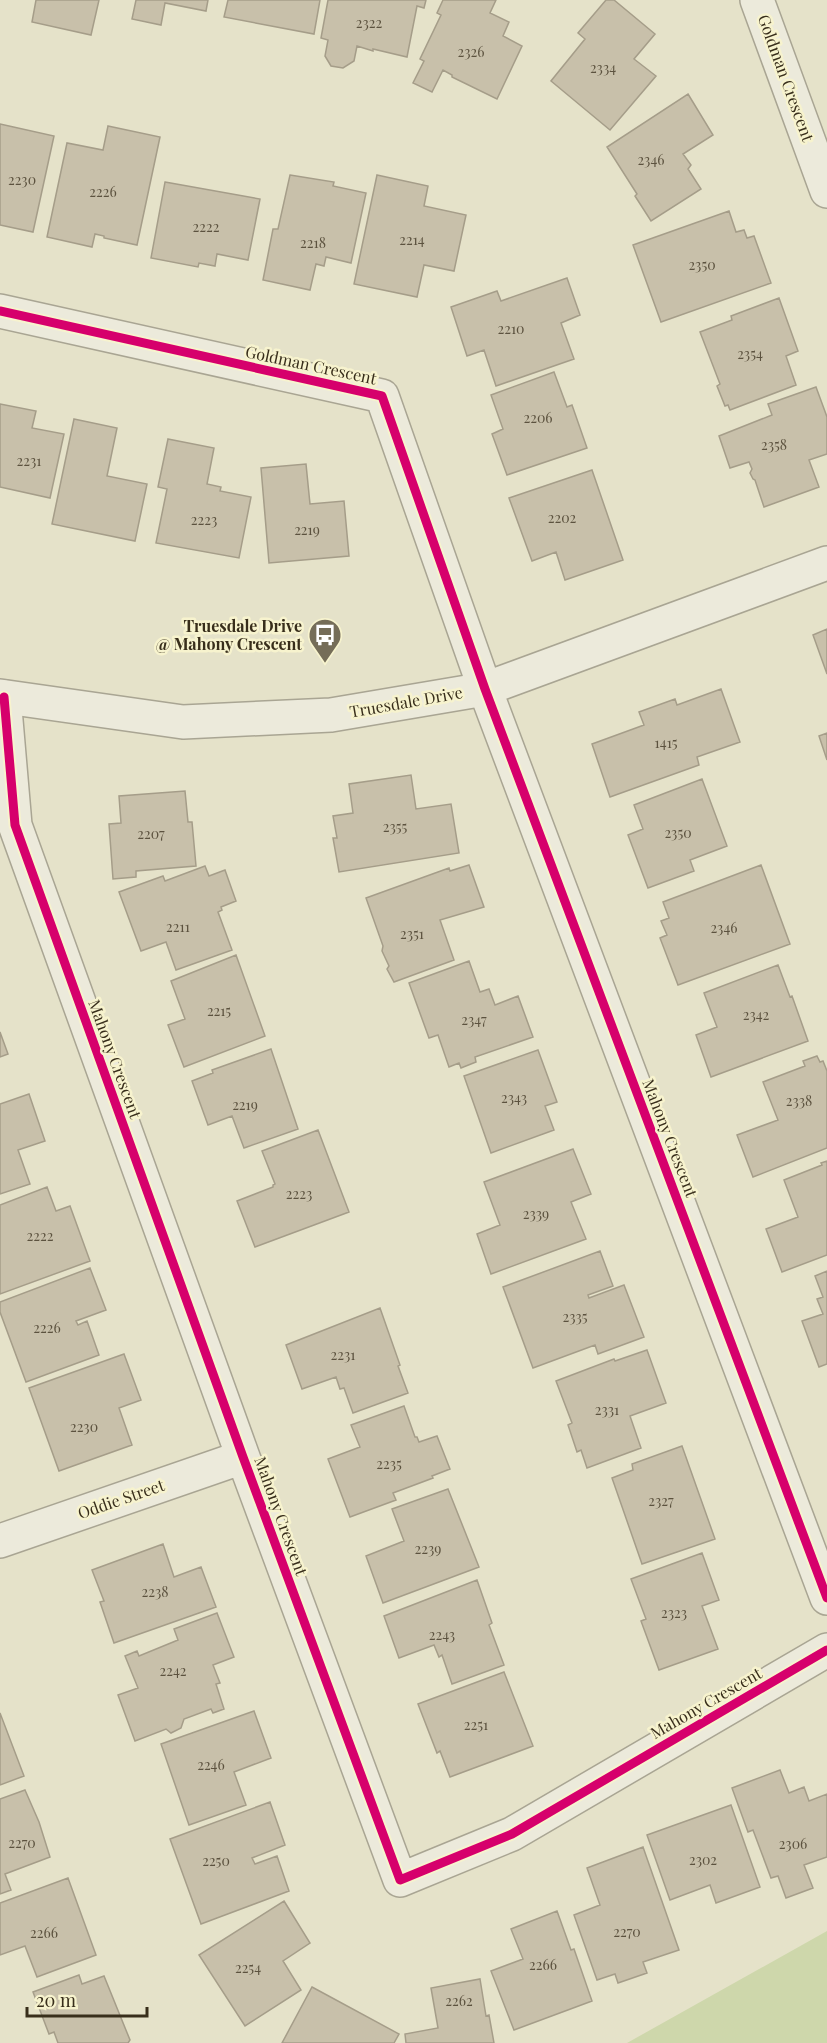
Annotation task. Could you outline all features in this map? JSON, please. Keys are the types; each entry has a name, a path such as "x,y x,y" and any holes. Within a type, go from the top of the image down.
{"street":[{"name":"Goldman Crescent","path":"757,0 827,190"},
{"name":"Goldman Crescent","path":"0,311 381,396 485,689"},
{"name":"Truesdale Drive","path":"2,697 183,722 331,715 485,689 827,563"},
{"name":"Mahony Crescent","path":"485,689 827,1598"},
{"name":"Mahony Crescent","path":"2,697 15,825 243,1457 400,1880 512,1834 827,1650"},
{"name":"Oddie Street","path":"0,1541 243,1457"}],"green space":[{"path":"827,1931 827,2043 627,2043"}],"building":[{"path":"36,0 99,0 91,35 32,22"},
{"path":"136,0 208,0 206,11 165,3 161,25 132,19"},
{"path":"228,0 320,0 314,34 224,17"},
{"path":"328,0 426,0 424,8 417,6 407,57 357,46 354,61 343,68 331,66 325,56 328,40 321,38"},
{"path":"443,0 496,0 490,13 509,22 503,36 522,46 497,99 452,77 443,70 432,92 413,83 424,61 420,59 441,15 437,13"},
{"path":"606,0 614,0 655,34 634,59 656,76 610,130 551,81 585,39 578,33"},
{"path":"688,94 713,135 683,154 691,165 688,169 701,189 651,221 607,147"},
{"path":"0,124 54,136 33,232 0,225"},
{"path":"108,126 160,137 137,245 95,234 92,247 47,237 67,143 103,150"},
{"path":"290,175 334,182 333,186 366,193 351,263 326,257 324,266 316,264 310,290 263,280 273,229 278,229"},
{"path":"377,175 428,186 424,206 466,215 454,271 424,265 417,297 354,284"},
{"path":"165,182 260,199 248,260 217,254 215,266 199,263 198,267 151,258"},
{"path":"729,211 736,232 744,230 747,238 754,236 771,283 661,322 633,245"},
{"path":"567,278 580,315 561,323 574,359 496,386 484,350 467,356 451,307 497,291 501,301"},
{"path":"779,298 798,351 786,356 796,385 730,410 728,405 725,406 717,386 720,384 700,332 732,320 731,316"},
{"path":"554,372 567,407 572,405 587,448 507,475 492,434 503,429 491,395"},
{"path":"816,387 827,417 827,454 809,460 819,487 764,507 755,480 750,473 752,469 749,462 730,468 719,436 772,415 768,404"},
{"path":"0,404 36,411 32,428 64,434 50,498 0,487"},
{"path":"74,419 117,428 107,476 147,484 135,541 52,524"},
{"path":"168,439 214,448 207,484 221,487 220,491 251,497 239,558 156,543 167,489 158,487"},
{"path":"306,464 310,504 344,501 349,556 269,563 261,468"},
{"path":"592,470 623,560 565,580 556,552 532,561 509,498"},
{"path":"827,629 827,674 813,635"},
{"path":"721,689 740,742 697,757 699,765 610,797 592,744 644,725 639,712 675,699 677,705"},
{"path":"827,733 827,760 819,736"},
{"path":"411,775 416,809 451,804 459,853 339,872 333,838 337,838 333,816 353,813 349,784"},
{"path":"702,779 727,846 690,860 694,871 648,888 628,835 643,829 634,805"},
{"path":"185,791 188,822 192,822 196,866 136,871 136,877 113,879 109,824 121,823 119,796"},
{"path":"469,865 484,907 440,920 454,960 394,982 387,969 389,966 382,951 383,946 366,898 449,868 450,871"},
{"path":"761,865 790,944 678,985 660,938 667,935 661,921 669,918 663,902"},
{"path":"205,866 209,876 225,870 236,901 221,907 222,910 218,912 232,950 176,970 166,942 141,951 119,892 163,876 165,881"},
{"path":"236,955 265,1036 184,1067 168,1025 185,1019 171,981"},
{"path":"469,961 480,992 489,989 495,1005 518,996 533,1037 475,1057 476,1062 461,1068 459,1063 449,1067 438,1035 429,1038 409,983"},
{"path":"778,965 808,1041 711,1077 696,1035 717,1027 704,993"},
{"path":"0,1032 8,1054 0,1057"},
{"path":"271,1049 298,1129 244,1148 232,1116 208,1125 192,1081 213,1073 212,1070"},
{"path":"538,1050 557,1102 545,1106 554,1130 491,1153 464,1076"},
{"path":"817,1056 820,1062 823,1061 827,1071 827,1148 753,1177 737,1135 778,1120 763,1082 805,1066 803,1061"},
{"path":"29,1094 45,1141 18,1150 30,1184 0,1194 0,1104"},
{"path":"318,1130 349,1212 255,1247 237,1201 273,1187 275,1184 262,1151"},
{"path":"573,1149 591,1194 571,1202 586,1239 491,1274 477,1234 500,1225 484,1182"},
{"path":"827,1161 827,1255 782,1272 766,1229 798,1217 784,1180"},
{"path":"47,1187 56,1211 70,1206 90,1261 0,1294 0,1205"},
{"path":"600,1251 613,1286 588,1295 589,1298 624,1285 644,1337 598,1354 595,1345 533,1368 503,1287"},
{"path":"90,1268 106,1310 76,1321 78,1325 87,1321 99,1355 26,1382 0,1312 0,1302"},
{"path":"827,1271 827,1364 819,1367 802,1321 823,1314 817,1299 823,1297 815,1276"},
{"path":"380,1308 408,1393 353,1413 344,1388 340,1389 336,1377 302,1389 286,1345"},
{"path":"647,1350 666,1403 630,1416 641,1448 587,1468 581,1450 577,1452 568,1425 572,1423 556,1381 614,1359 615,1361"},
{"path":"124,1354 141,1400 119,1408 132,1445 59,1471 29,1388"},
{"path":"404,1406 415,1437 419,1442 437,1436 450,1469 393,1493 396,1500 350,1517 328,1459 360,1447 351,1425"},
{"path":"682,1446 715,1539 642,1564 612,1478 633,1470 632,1464"},
{"path":"448,1489 479,1567 383,1603 366,1556 404,1541 392,1509"},
{"path":"163,1544 174,1577 201,1567 216,1607 114,1643 100,1602 104,1601 92,1570"},
{"path":"702,1553 719,1600 702,1606 718,1649 659,1670 641,1621 646,1619 631,1579"},
{"path":"477,1580 492,1623 489,1625 504,1665 452,1684 442,1655 439,1657 434,1645 399,1658 384,1616"},
{"path":"217,1613 234,1657 213,1665 220,1683 216,1684 224,1709 213,1713 211,1709 184,1719 181,1728 171,1733 166,1729 135,1741 118,1695 138,1688 125,1656 137,1651 139,1656 178,1640 174,1629"},
{"path":"504,1672 533,1746 450,1777 440,1751 437,1753 418,1704"},
{"path":"254,1711 271,1758 234,1772 246,1805 189,1825 161,1744"},
{"path":"0,1713 24,1776 0,1785"},
{"path":"780,1770 789,1793 804,1787 809,1801 827,1794 827,1857 804,1865 813,1888 786,1898 778,1876 771,1878 753,1830 748,1832 732,1788"},
{"path":"25,1790 39,1822 50,1857 5,1874 11,1890 0,1894 0,1799"},
{"path":"270,1802 285,1845 252,1858 255,1864 277,1856 289,1891 201,1924 170,1839"},
{"path":"731,1805 760,1887 716,1903 710,1885 670,1900 647,1835"},
{"path":"643,1847 679,1950 643,1962 647,1973 618,1983 615,1974 597,1980 574,1915 600,1905 587,1868"},
{"path":"68,1878 96,1955 37,1977 25,1946 0,1955 0,1903"},
{"path":"284,1901 310,1943 283,1961 301,1990 245,2026 199,1955"},
{"path":"557,1911 571,1950 574,1949 592,2001 514,2030 491,1971 523,1959 511,1929"},
{"path":"79,1975 82,1984 104,1976 130,2040 128,2043 58,2043 54,2032 49,2034 33,1992"},
{"path":"480,1979 486,2016 489,2015 494,2043 406,2043 405,2034 438,2028 431,1988"},
{"path":"312,1987 399,2034 394,2043 282,2043"}],"cycle path":[{"path":"0,311 382,396 485,689 827,1598"},
{"path":"4,697 15,825 243,1457 400,1880 512,1834 827,1650"}],"place":[{"name":"Truesdale Drive @ Mahony Crescent","path":"325,664"}]}
